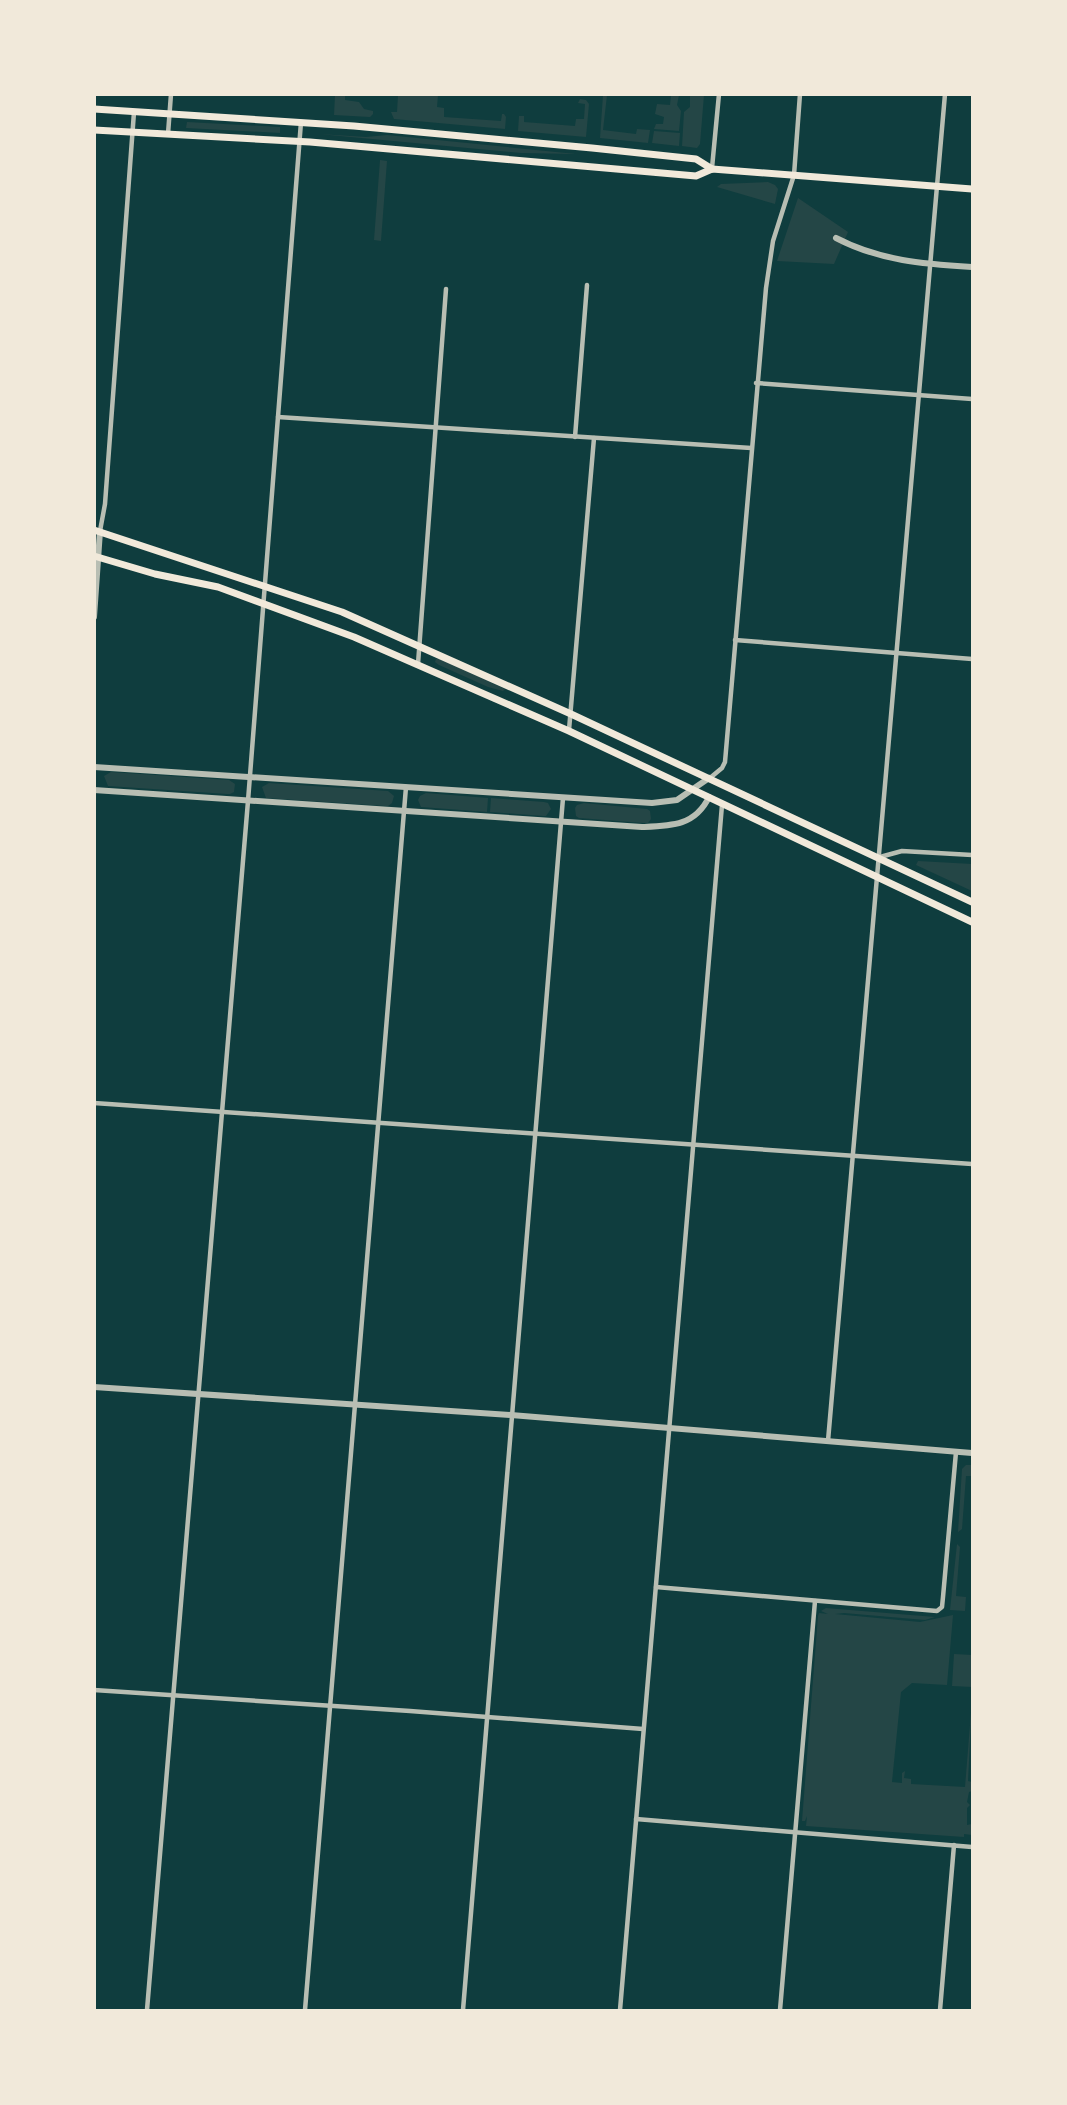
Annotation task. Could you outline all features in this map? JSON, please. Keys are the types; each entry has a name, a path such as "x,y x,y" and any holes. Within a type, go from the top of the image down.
{"main road":[{"path":"94,109 301,122 696,159 712,169"},
{"path":"94,130 299,141 696,176 712,169 972,189"},
{"path":"97,531 342,612 709,778 972,902"},
{"path":"97,557 155,574 206,584 354,637 569,731 972,922"}],"street":[{"path":"168,134 171,94"},
{"path":"712,169 719,94"},
{"path":"94,767 668,802 693,790 722,768 725,762 756,383 771,254 794,175 800,94"},
{"path":"828,1441 945,94"},
{"path":"94,539 105,504 134,112"},
{"path":"147,2011 248,801 301,122"},
{"path":"836,238 881,257 972,267"},
{"path":"575,437 587,285"},
{"path":"418,664 446,289"},
{"path":"756,383 972,399"},
{"path":"278,417 751,448"},
{"path":"569,731 594,438"},
{"path":"94,617 97,531"},
{"path":"735,640 972,659"},
{"path":"305,2011 407,787"},
{"path":"94,790 642,827 671,824 696,816 709,797"},
{"path":"463,2011 564,797"},
{"path":"620,2011 723,803"},
{"path":"879,857 902,851 972,855"},
{"path":"94,1103 972,1164"},
{"path":"94,1387 511,1415 972,1453"},
{"path":"656,1587 937,1611 942,1607 956,1452"},
{"path":"780,2011 815,1601"},
{"path":"94,1690 643,1729"},
{"path":"636,1819 972,1847"},
{"path":"940,2011 954,1845"}],"shaded area":[{"path":"335,95 345,95 345,100 359,102 364,109 373,111 373,114 370,117 334,115"},
{"path":"398,95 438,95 437,107 444,108 444,117 501,121 504,114 505,129 394,119 391,112 397,112"},
{"path":"603,95 607,95 603,130 636,134 637,129 650,130 648,143 600,138"},
{"path":"671,95 679,95 679,131 654,129 656,124 663,124 664,117 655,114 657,104 670,105"},
{"path":"690,95 704,95 700,144 697,148 682,146 684,112 690,107"},
{"path":"580,99 589,104 586,137 518,131 519,116 524,116 524,122 575,126 576,119 584,119 585,104 578,103"},
{"path":"187,122 280,127 280,133 186,128"},
{"path":"654,131 680,133 679,146 652,143"},
{"path":"319,134 366,137 387,135 576,154 521,153"},
{"path":"380,160 387,161 381,241 374,240"},
{"path":"768,182 778,189 775,204 717,187 721,184"},
{"path":"798,198 848,232 834,264 777,261"},
{"path":"436,659 505,689 503,691 488,687 439,665 435,662"},
{"path":"111,772 229,780 235,784 234,792 227,794 108,786 104,776"},
{"path":"269,783 388,791 394,796 388,806 266,798 262,787"},
{"path":"426,793 488,798 487,812 421,807 418,800"},
{"path":"491,798 544,802 548,803 551,809 546,816 490,812"},
{"path":"584,803 647,809 651,819 648,823 643,823 579,818 575,808"},
{"path":"918,861 972,864 972,891 916,865"},
{"path":"966,1465 972,1465 972,1476 966,1476 962,1529 958,1532 962,1469"},
{"path":"957,1544 960,1547 956,1596 966,1597 965,1611 950,1610"},
{"path":"826,1608 935,1617 925,1620 835,1614 920,1622 953,1615 947,1685 912,1683 901,1692 892,1782 902,1783 902,1773 905,1771 904,1778 911,1779 911,1784 965,1787 972,1700 968,1781 972,1782 972,1791 969,1792 967,1802 970,1805 967,1808 967,1825 972,1824 972,1835 964,1834 964,1837 806,1826 807,1816 805,1821 802,1821 818,1616 819,1613 828,1614 821,1611"},
{"path":"954,1654 972,1655 972,1687 952,1686"}]}
